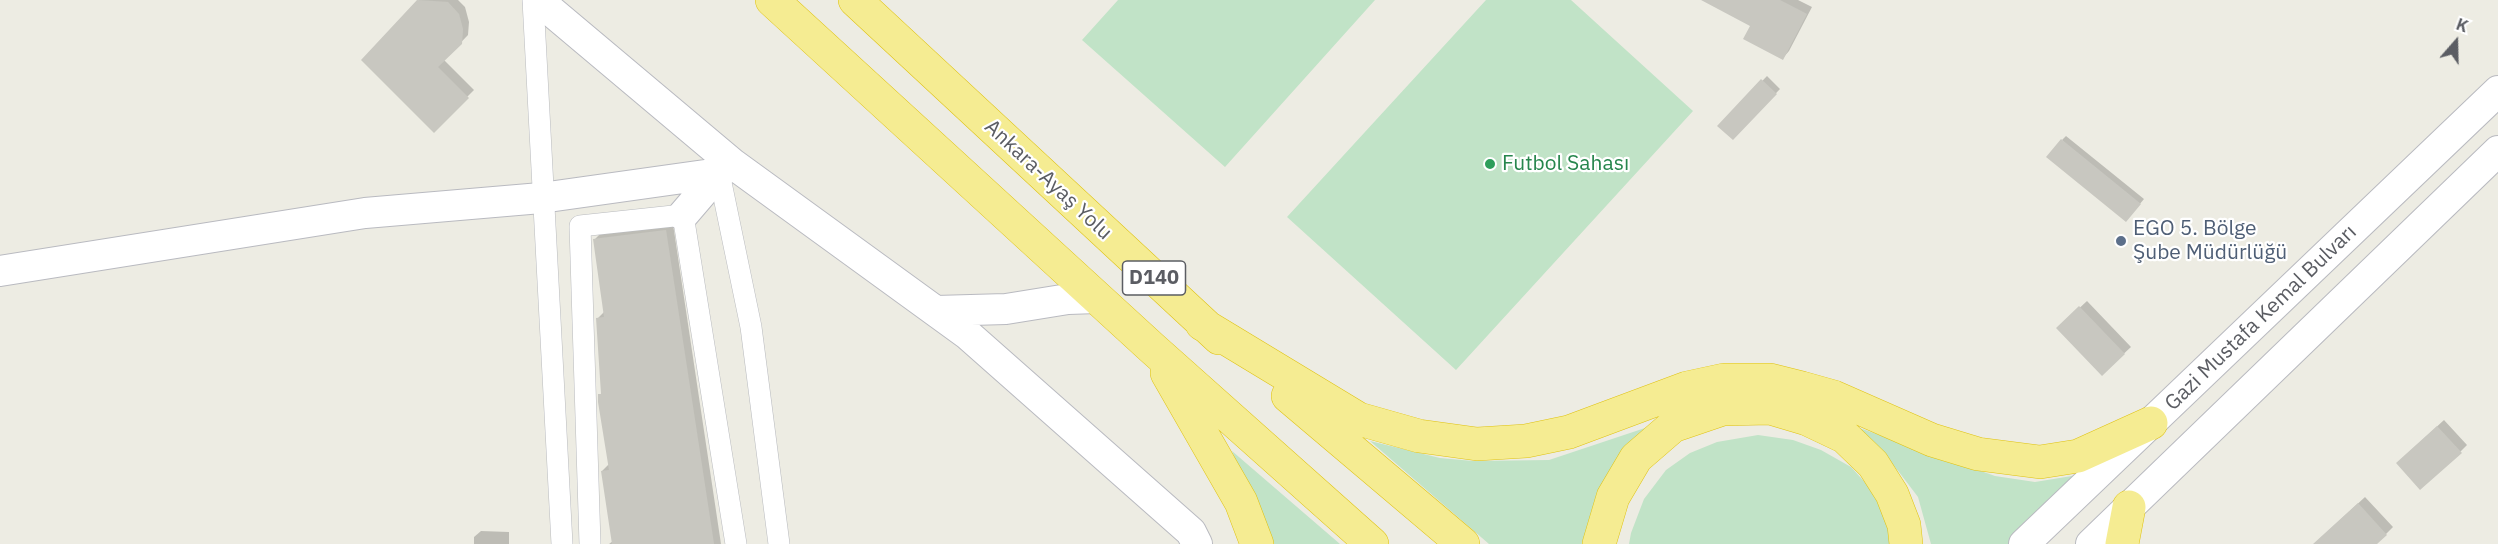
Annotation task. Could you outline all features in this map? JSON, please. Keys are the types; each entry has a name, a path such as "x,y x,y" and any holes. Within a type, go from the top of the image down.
{"highway":[{"name":"D140","path":"772,0 1152,348 1372,544"},
{"name":"Ankara-Ayaş Yolu","path":"855,0 1203,324 1463,544"},
{"path":"1203,324 1359,419 1419,436 1477,444 1526,441 1569,432 1687,388 1724,381 1770,380 1803,388 1834,398 1932,440 1978,454 2040,462 2078,456 2151,423"},
{"path":"1152,348 1241,502 1257,544"},
{"path":"1599,544 1613,496 1636,458 1673,426 1723,409 1770,408 1807,419 1845,437 1873,464 1892,494 1904,525 1906,544"},
{"path":"2122,544 2129,507"}],"street":[{"path":"533,0 562,544"},
{"path":"538,0 726,169 967,334 1191,532 1197,544"},
{"name":"Gazi Mustafa Kemal Bulvarı","path":"2024,544 2498,91"},
{"path":"2091,544 2498,152"},
{"path":"0,271 365,213 542,198 726,169"},
{"path":"590,544 580,226 683,215 726,169"},
{"path":"726,169 751,327 780,544"},
{"path":"683,215 736,544"},
{"path":"936,311 1006,309 1068,299 1097,298"}],"green space":[{"path":"1118,0 1375,0 1225,167 1082,40"},
{"name":"Futbol Sahası","path":"1486,0 1571,0 1693,111 1456,370 1287,217"},
{"path":"1820,414 1995,476 2035,482 2084,474 2012,544 1931,544 1918,497 1899,472 1877,447"},
{"path":"1648,427 1671,428 1592,544 1489,544 1370,441 1440,458 1473,461 1549,460"},
{"path":"1758,435 1793,440 1821,450 1851,467 1871,489 1888,517 1896,544 1629,544 1644,499 1666,470 1690,453 1717,442"},
{"path":"1232,451 1340,544 1269,544"}],"building":[{"path":"417,0 448,2 459,14 463,29 462,44 438,67 469,98 434,133 361,60"},
{"path":"1701,0 1780,0 1807,14 1783,60 1743,39 1750,26"},
{"path":"1761,79 1777,94 1733,140 1717,126"},
{"path":"2061,139 2141,204 2126,222 2046,157"},
{"path":"666,230 714,544 612,544 601,471 609,470 598,402 598,394 601,394 596,318 604,317 593,239"},
{"path":"2079,306 2125,354 2102,376 2056,328"},
{"path":"2437,426 2462,453 2420,490 2396,463"},
{"path":"2358,503 2387,535 2377,544 2313,544"}],"place":[{"name":"Futbol Sahası","path":"1490,164"},
{"name":"EGO 5. Bölge Şube Müdürlüğü","path":"2121,241"}]}
